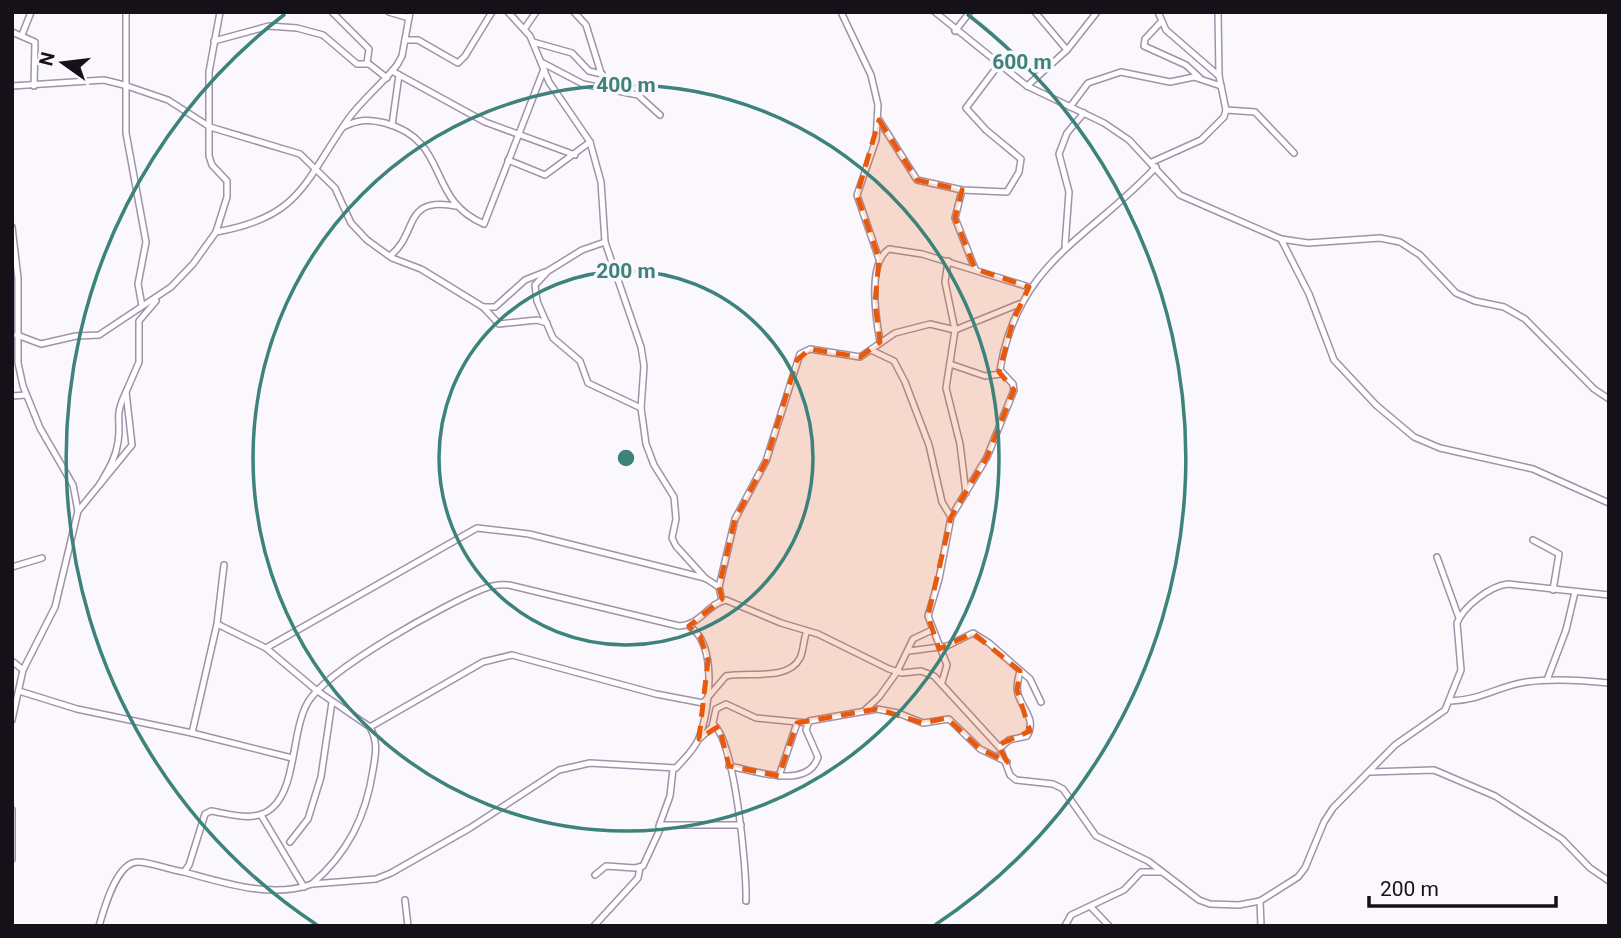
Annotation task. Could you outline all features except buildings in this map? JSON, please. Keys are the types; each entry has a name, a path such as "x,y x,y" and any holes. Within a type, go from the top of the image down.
{"street":[{"path":"22,35 31,12"},
{"path":"126,12 125,133 146,242 138,284 142,306"},
{"path":"96,491 117,450 119,435 116,416 139,362 139,321 193,264 216,232 229,188 226,177 209,161 209,72 220,12"},
{"path":"332,12 369,49 367,63"},
{"path":"216,232 243,227 268,218 293,201 317,171 358,107 387,78 402,56 409,15 388,12"},
{"path":"405,40 418,40 458,63 492,12"},
{"path":"508,12 525,28 544,69 590,142 601,182 606,242 641,347 644,366 642,408 646,444 654,466 674,497 677,509 672,538 689,563 719,587"},
{"path":"525,28 536,12"},
{"path":"574,12 586,25 606,89"},
{"path":"841,12 872,75 879,120 876,140 857,195 879,259 875,303 880,342"},
{"path":"935,12 955,31 1027,86 1123,135 1180,195 1281,239 1308,243 1381,238 1400,242 1420,255 1456,293 1475,301 1504,307 1525,319 1594,389 1609,399"},
{"path":"955,31 971,12"},
{"path":"1035,12 1067,50"},
{"path":"1027,86 1067,50 1097,12"},
{"path":"1158,12 1160,23 1219,76"},
{"path":"1001,374 1002,360 1019,304 1029,288 1065,246 1115,208 1154,165 1201,141 1216,127 1226,110 1219,76 1219,12"},
{"path":"1160,23 1145,39 1144,46 1185,65 1200,79"},
{"path":"214,41 262,27 287,26 323,35 357,64 367,63 387,78"},
{"path":"12,32 32,39 36,47 34,86"},
{"path":"533,42 572,53 589,71 603,74"},
{"path":"541,62 571,79 638,95 660,115"},
{"path":"879,120 917,180 962,190 1007,192 1019,172 1021,159 986,130 966,108 1000,63"},
{"path":"390,256 397,250 418,211 433,203 456,206 485,223 544,69"},
{"path":"392,71 465,112 575,155"},
{"path":"1070,107 1088,83 1111,74 1129,71 1170,82 1189,77 1221,86"},
{"path":"392,125 399,75"},
{"path":"12,86 104,80 168,100 210,127 300,154 335,188 351,223 359,233 390,256 421,269 483,307 499,324 537,320 547,323"},
{"path":"1226,110 1245,110 1261,116 1294,153"},
{"path":"1065,246 1069,192 1059,154 1067,133 1084,113"},
{"path":"344,127 359,120 392,125 415,135 424,143 456,206"},
{"path":"508,160 545,175 590,142"},
{"path":"962,190 955,218 975,269"},
{"path":"12,227 18,278 18,363 26,395 40,428 73,485 78,510 55,607 23,670 12,720"},
{"path":"1281,239 1309,294 1334,360 1376,405 1414,437 1440,448 1533,469 1609,503"},
{"path":"483,307 495,307 525,280 548,271 583,250 606,242"},
{"path":"879,259 889,249 901,249 975,269 1029,288"},
{"path":"948,261 945,282 955,330 946,388 960,444 966,493"},
{"path":"548,271 539,279 535,293 556,342 580,361 589,383 642,408"},
{"path":"18,335 41,344 76,336 99,335 161,296"},
{"path":"722,601 719,587 736,519 766,461 800,354 810,349 854,357 871,350 895,333 920,325 955,330 1019,304"},
{"path":"871,350 887,356 898,368 923,426 942,502 951,517"},
{"path":"12,368 18,363"},
{"path":"942,682 947,670 928,612 939,579 939,567 951,517 987,457 1014,390 1013,384 1001,374 985,376 950,364"},
{"path":"78,510 134,441 125,392"},
{"path":"12,396 26,395"},
{"path":"266,648 477,528 529,534 705,578"},
{"path":"1533,540 1559,554 1553,590"},
{"path":"1437,557 1460,618"},
{"path":"12,567 42,558"},
{"path":"192,733 217,624 224,565"},
{"path":"184,872 189,865 205,814 211,811 242,816 261,815 280,798 303,716 316,691 414,625 481,589 498,584 664,623 689,626 696,631 704,643 709,671 707,700 699,738"},
{"path":"689,626 722,601 744,606 807,631 897,672 925,672 942,682 1000,748 1010,775 1016,780 1053,784 1063,789 1096,836 1113,847 1136,855 1199,900 1210,904 1260,901 1298,877 1305,868 1324,822 1395,745 1430,723 1451,701 1461,670 1462,652 1457,624 1460,618 1499,585 1609,596"},
{"path":"1547,680 1566,631 1574,592"},
{"path":"217,624 266,648 316,691 370,727 375,736 376,752 365,811 357,830 343,851 312,884"},
{"path":"863,711 879,698 897,672 897,666 909,651 915,637 932,630"},
{"path":"370,727 483,662 512,655 656,694 699,702 707,700 726,676 770,673 794,666 800,658 807,631"},
{"path":"909,651 953,645 972,633 989,643 1032,682 1041,702"},
{"path":"12,661 23,670"},
{"path":"1000,748 1009,740 1027,736 1030,731 1030,719 1017,690 1020,671"},
{"path":"1451,701 1473,700 1524,682 1575,679 1609,683"},
{"path":"19,691 77,709 192,733 292,758"},
{"path":"290,842 308,819 321,777 332,702"},
{"path":"594,926 638,877 670,796 673,769 699,738 710,731 716,709 726,704 756,718 797,723 887,709 923,723 949,719 972,743 1007,762"},
{"path":"779,776 797,723"},
{"path":"729,766 779,776 801,774 817,761 807,723"},
{"path":"713,724 720,733 741,825 747,876 746,901"},
{"path":"99,926 112,888 128,865 138,861 255,889 376,879 470,828 559,769 590,763 673,769"},
{"path":"1370,772 1434,770 1495,796 1562,839 1590,868 1609,881"},
{"path":"12,810 12,859"},
{"path":"261,815 304,887"},
{"path":"659,827 741,825"},
{"path":"595,875 606,866 640,868"},
{"path":"1065,926 1071,915 1124,890 1141,873 1163,872"},
{"path":"405,900 408,926"},
{"path":"1260,901 1261,925"},
{"path":"1091,907 1109,926"}],"highlighted area":[{"path":"879,120 917,180 962,190 955,218 975,269 1029,287 1013,321 999,372 1014,390 987,457 951,517 928,616 939,649 973,633 1020,671 1017,690 1030,731 998,745 1007,762 980,749 947,718 923,723 877,709 797,723 779,776 729,766 719,726 699,739 708,660 700,636 689,626 722,599 719,587 735,519 766,461 797,360 810,349 860,357 880,342 875,303 879,259 857,195"}]}
